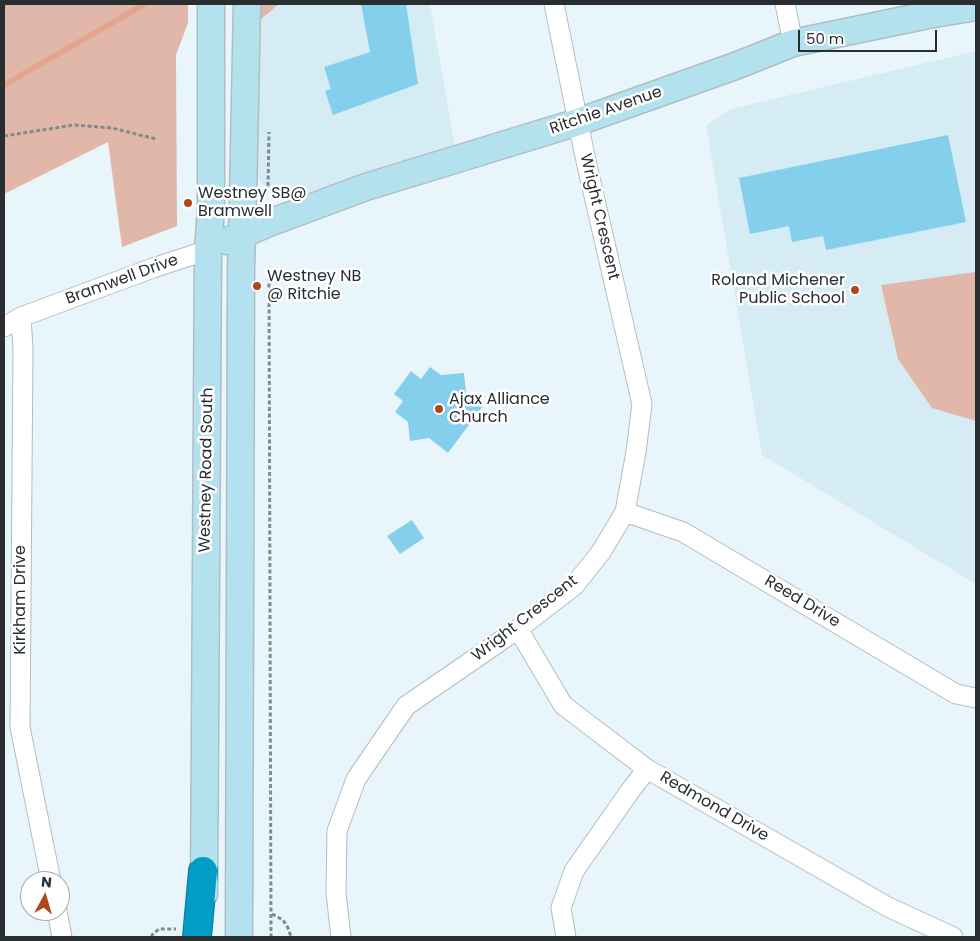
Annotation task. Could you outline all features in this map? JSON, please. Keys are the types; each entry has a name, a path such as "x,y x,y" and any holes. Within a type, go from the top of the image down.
{"highway":[{"path":"187,933 203,871"}],"main road":[{"name":"Westney Road South","path":"205,937 203,871 208,250 211,210 211,4"},
{"name":"Westney Road South","path":"239,937 241,234 247,4"},
{"name":"Ritchie Avenue","path":"241,234 366,187 578,122 738,65 793,43 976,7"},
{"name":"Bramwell Drive","path":"208,250 241,234"}],"street":[{"name":"Wright Crescent","path":"341,937 336,893 337,831 356,780 406,706 518,629 574,586 601,552 625,512 642,404 586,162 554,4"},
{"path":"785,4 793,43"},
{"name":"Bramwell Drive","path":"4,327 21,317 153,268 208,250"},
{"name":"Kirkham Drive","path":"21,317 23,358 20,726 49,871"},
{"name":"Reed Drive","path":"625,512 683,532 956,694 976,698"},
{"name":"Redmond Drive","path":"518,629 563,705 647,768 888,907 953,937"},
{"path":"566,937 561,908 574,871 647,768"},
{"path":"59,921 62,937"}],"path":[{"path":"4,136 74,125 112,128 156,139"},
{"path":"269,276 271,937"},
{"path":"271,914 283,920 288,928 290,937"},
{"path":"152,937 159,929 187,933"}],"shaded area":[{"path":"4,4 188,4 188,23 176,55 177,226 122,247 108,142 4,194"},
{"path":"253,4 279,4 253,26"},
{"path":"279,4 430,4 455,147 290,198 277,194 261,183 254,169 253,26"},
{"name":"Roland Michener Public School","path":"976,51 976,584 762,455 706,125 731,109"},
{"path":"976,272 976,421 932,408 898,359 881,285"}],"building":[{"path":"361,4 406,4 418,84 333,115 325,91 331,89 324,67 370,52"},
{"path":"948,135 966,222 826,250 823,236 792,242 789,226 750,234 739,178"},
{"name":"Ajax Alliance Church","path":"430,367 441,375 464,373 466,393 483,406 448,453 429,438 410,441 408,422 395,412 403,401 394,394 411,371 421,379"},
{"path":"412,520 424,538 400,554 387,536"}],"waterway":[{"path":"4,85 145,4"}],"place":[{"name":"Westney SB@ Bramwell","path":"188,203"},
{"name":"Westney NB @ Ritchie","path":"257,286"},
{"name":"Roland Michener Public School","path":"855,290"},
{"name":"Ajax Alliance Church","path":"439,409"}]}
